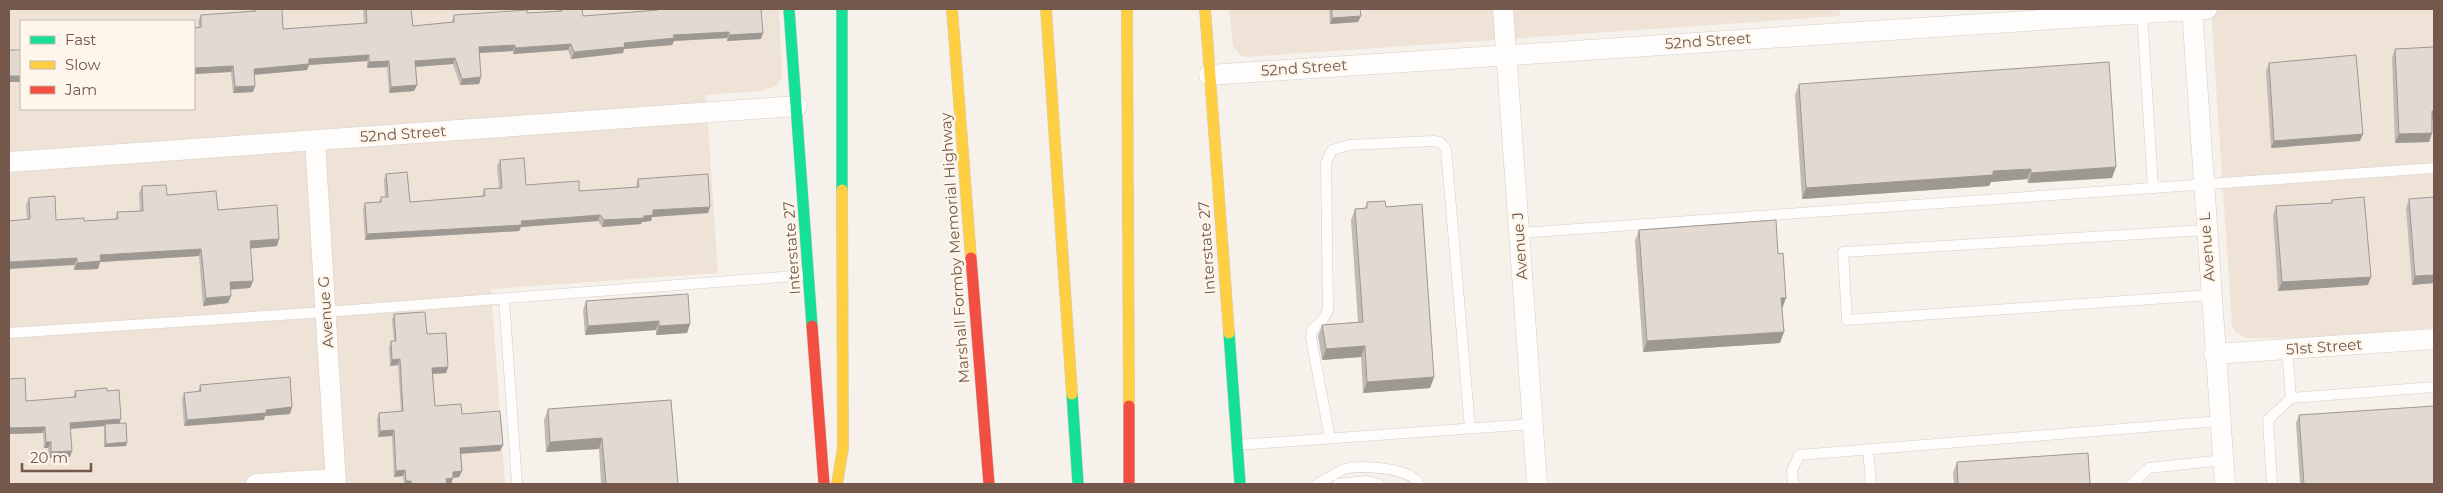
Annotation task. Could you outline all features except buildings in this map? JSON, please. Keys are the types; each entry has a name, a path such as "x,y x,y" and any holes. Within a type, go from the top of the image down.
{"main road":[{"name":"Interstate 27","path":"789,9 824,484"},
{"path":"837,484 843,448 842,9"},
{"name":"Marshall Formby Memorial Highway","path":"952,9 988,484"},
{"path":"1046,9 1078,484"},
{"path":"1127,9 1129,484"},
{"name":"Interstate 27","path":"1205,9 1240,484"}],"street":[{"name":"Avenue J","path":"1504,9 1537,484"},
{"name":"52nd Street","path":"1209,75 2197,9"},
{"name":"Avenue L","path":"2197,9 2206,230 2225,484"},
{"name":"52nd Street","path":"9,162 797,106"},
{"name":"Avenue G","path":"315,141 336,482"},
{"name":"51st Street","path":"2214,354 2434,339"},
{"path":"256,484 336,482"}],"lane":[{"path":"2142,13 2153,187"},
{"path":"1330,438 1311,338 1312,330 1322,321 1328,310 1326,163 1332,150 1349,145 1433,141 1440,142 1446,148 1470,428"},
{"path":"1520,233 2434,168"},
{"path":"2206,230 1843,252 1848,320 2211,294"},
{"path":"9,334 809,275"},
{"path":"504,298 517,484"},
{"path":"2287,349 2291,398"},
{"path":"2272,484 2268,420 2291,398 2434,387"},
{"path":"1793,484 1792,471 1799,455 2220,421"},
{"path":"1236,445 1533,424"},
{"path":"1868,449 1871,484"},
{"path":"2132,484 2149,468 2222,460"},
{"path":"1317,484 1346,469 1365,466 1408,474 1417,479 1419,484"},
{"path":"1338,484 1367,481 1378,484"}],"shaded area":[{"path":"9,9 779,9 782,78 776,86 761,91 706,95 718,273 491,289 505,484 9,484"},
{"path":"1229,9 1839,9 1840,16 1246,57 1240,55 1233,46"},
{"path":"2211,9 2434,9 2434,328 2300,338 2246,338 2235,332 2232,325"}],"traffic: fast":[{"path":"789,9 812,326"},
{"path":"842,9 842,190"},
{"path":"1229,333 1240,484"},
{"path":"1072,394 1078,484"}],"traffic: slow":[{"path":"952,9 971,258"},
{"path":"1046,9 1072,394"},
{"path":"1127,9 1129,406"},
{"path":"1205,9 1229,333"},
{"path":"837,484 843,448 842,190"}],"traffic: jam":[{"path":"971,258 989,484"},
{"path":"812,326 824,484"},
{"path":"1129,406 1129,484"}]}
